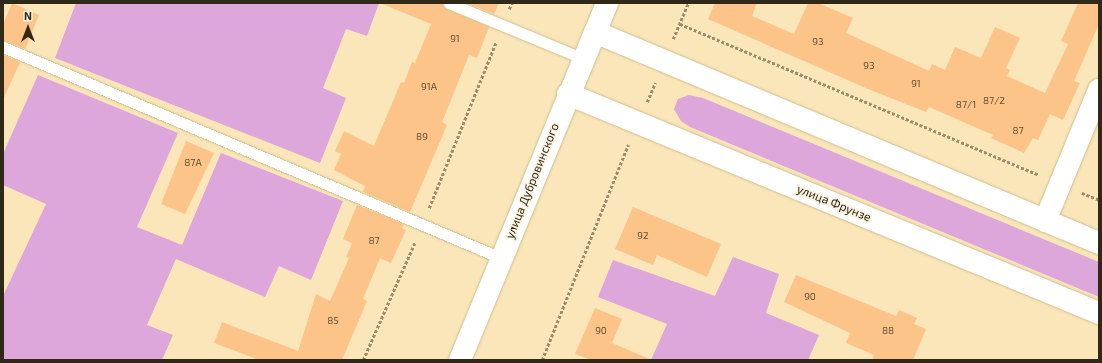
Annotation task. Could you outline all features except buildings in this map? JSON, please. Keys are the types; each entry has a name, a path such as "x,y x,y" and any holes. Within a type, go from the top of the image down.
{"main road":[{"name":"улица Дубровинского","path":"460,360 606,3"},
{"path":"595,32 1099,243"},
{"path":"1045,221 1099,90"},
{"name":"улица Фрунзе","path":"568,94 1099,313"}],"lane":[{"path":"449,3 584,59"},
{"path":"3,47 501,258"}],"path":[{"path":"363,360 422,225 512,3"},
{"path":"542,360 638,122 688,3"},
{"path":"680,24 1099,200"}],"shaded area":[{"path":"76,3 379,3 367,36 346,29 323,88 346,98 320,163 55,58"},
{"path":"38,75 178,133 137,227 182,245 221,153 343,201 311,280 279,266 265,297 176,259 147,325 173,335 162,360 3,360 3,296 46,204 3,185 3,154"},
{"path":"689,95 703,98 1099,262 1099,297 690,127 681,121 674,109 678,99"},
{"path":"733,257 779,274 766,313 819,335 808,360 651,360 667,324 598,297 613,260 715,296"}]}
